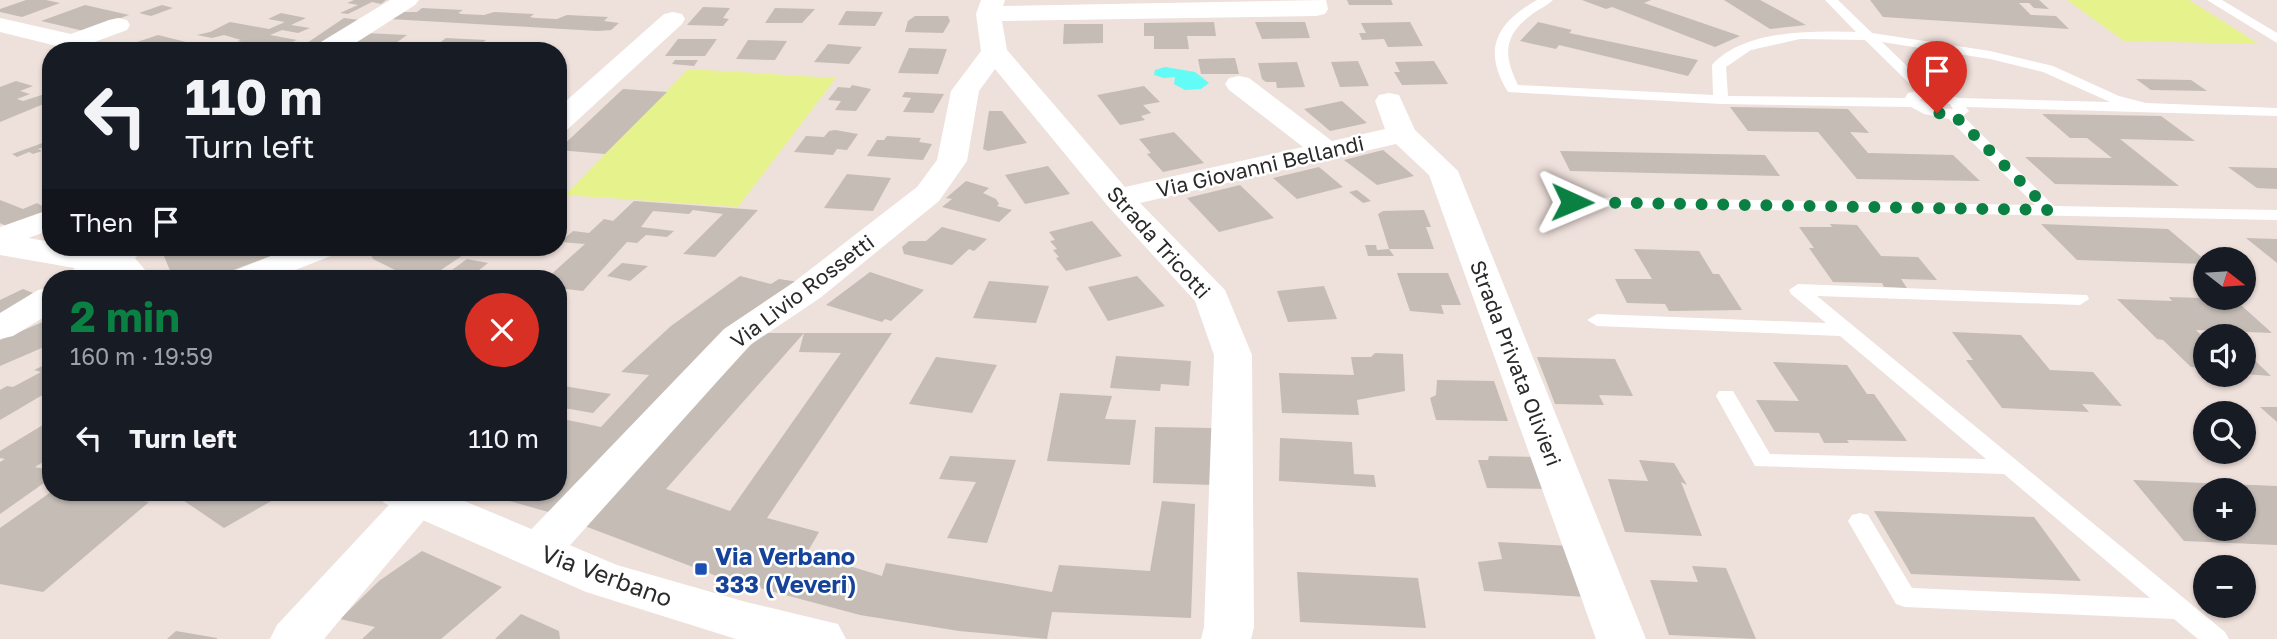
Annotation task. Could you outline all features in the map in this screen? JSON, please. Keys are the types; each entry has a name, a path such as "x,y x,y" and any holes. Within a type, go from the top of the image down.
{"street":[{"path":"339,42 407,0"},
{"path":"994,51 991,7 1315,4"},
{"path":"567,115 673,19"},
{"path":"0,25 73,41 118,25"},
{"name":"Strada Tricotti","path":"994,51 1118,198 1212,298 1233,355 1229,627 1226,639"},
{"name":"Via Livio Rossetti","path":"538,551 737,337 807,290 928,194 952,161 965,92 994,51"},
{"path":"1239,84 1327,151"},
{"name":"Via Giovanni Bellandi","path":"1118,198 1327,151 1396,118"},
{"name":"Strada Privata Olivieri","path":"1396,118 1443,171 1622,639"},
{"path":"0,241 42,223"},
{"path":"0,241 42,250"},
{"path":"68,256 114,266"},
{"path":"265,270 301,256"},
{"path":"0,328 42,303"},
{"path":"295,639 406,501"},
{"name":"Via Verbano","path":"422,501 603,579 746,622 820,639"}],"lane":[{"path":"1547,0 1527,9 1508,30 1500,57 1513,89 1721,100 1913,103 1928,111 1955,108 2277,112"},
{"path":"1831,0 1928,94 1955,108 2049,210"},
{"path":"2213,0 2277,39"},
{"path":"1721,100 1720,65 1746,47 1800,35 1868,36 1965,51 2048,69 2114,99 2149,109"},
{"path":"1913,103 1913,96 1928,94"},
{"path":"1572,202 2277,215"},
{"path":"2080,299 1798,290 2216,639"},
{"path":"1597,320 1847,330"},
{"path":"1726,396 1763,461 2010,467"},
{"path":"1860,521 1905,597 2180,609"}],"green space":[{"path":"2067,0 2189,0 2259,44 2124,41"},
{"path":"688,69 836,78 738,207 567,195"}],"water":[{"path":"1165,67 1195,72 1209,83 1201,89 1185,90 1174,84 1175,77 1154,75 1155,70"}],"building":[{"path":"26,0 60,3 22,17 0,12 0,9"},
{"path":"354,0 386,0 381,4 372,2 348,14 340,13 358,5 347,3"},
{"path":"1347,0 1391,0 1393,5 1349,5"},
{"path":"1582,0 1651,0 1644,3 1740,36 1715,47 1612,7 1606,9"},
{"path":"1724,0 1760,0 1806,25 1770,29"},
{"path":"1870,0 2039,0 2049,9 2019,3 2031,15 2056,16 2069,29 1883,17"},
{"path":"85,5 129,15 84,31 41,21"},
{"path":"162,5 173,8 151,16 139,13"},
{"path":"703,7 730,8 723,18 729,19 723,26 687,25"},
{"path":"422,8 463,10 458,13 462,14 534,14 530,17 535,18 557,19 567,15 608,17 604,21 619,23 611,30 598,31 390,19 401,12 417,12"},
{"path":"775,8 815,9 802,23 765,23"},
{"path":"846,11 883,12 875,26 838,25"},
{"path":"281,13 306,18 291,25 310,28 298,33 282,30 270,35 297,40 292,42 242,42 224,35 212,38 197,35 230,22 269,29 285,22 268,19"},
{"path":"915,16 948,16 950,21 943,33 905,32 908,21"},
{"path":"344,18 360,20 332,42 308,42"},
{"path":"1214,22 1216,36 1187,36 1189,49 1154,49 1154,36 1144,36 1144,23"},
{"path":"1255,22 1305,22 1310,38 1262,39"},
{"path":"1410,22 1423,46 1388,47 1384,39 1362,40 1359,33 1366,33 1361,23"},
{"path":"1538,22 1572,30 1569,33 1698,60 1688,76 1559,45 1556,49 1520,41"},
{"path":"1064,24 1103,24 1103,43 1063,44"},
{"path":"365,33 407,35 397,42 352,42"},
{"path":"158,35 186,42 137,42"},
{"path":"446,38 486,40 483,42 441,42"},
{"path":"678,39 717,39 705,56 665,56"},
{"path":"748,40 787,41 775,60 736,59"},
{"path":"828,44 862,47 849,64 814,62"},
{"path":"909,48 947,49 938,74 898,73"},
{"path":"1235,58 1239,74 1201,74 1198,59"},
{"path":"675,60 698,60 694,66 672,64"},
{"path":"1358,61 1369,86 1340,87 1331,62"},
{"path":"1434,61 1448,84 1402,85 1394,72 1400,72 1395,62"},
{"path":"1297,62 1305,87 1277,88 1276,82 1262,79 1258,63"},
{"path":"2136,79 2191,80 2207,91 2151,90"},
{"path":"16,81 33,86 20,91 30,94 17,99 23,101 42,95 42,105 0,122 0,87"},
{"path":"852,85 871,89 856,111 835,110 841,101 828,100 838,87 850,88"},
{"path":"1144,86 1160,102 1143,105 1151,113 1141,116 1145,120 1120,125 1097,95"},
{"path":"623,89 667,92 605,154 567,151 567,142"},
{"path":"905,92 944,94 933,113 903,112 911,98 902,97"},
{"path":"1342,101 1367,123 1330,131 1304,109"},
{"path":"1730,107 1848,109 1869,133 1850,132 1868,153 1953,155 1980,181 1857,179 1818,132 1748,131"},
{"path":"989,111 1002,111 1027,143 988,151 983,149"},
{"path":"2042,114 2161,116 2195,141 2120,139 2179,186 2055,184 2025,157 2112,158 2087,138 2070,138"},
{"path":"829,131 858,134 847,150 837,149 833,155 794,152 806,136 824,137"},
{"path":"1174,132 1204,163 1163,172 1147,154 1151,153 1139,139"},
{"path":"887,136 921,138 919,142 932,144 923,160 867,156 877,140 884,140"},
{"path":"42,143 42,147 38,149 42,151 17,157 12,154"},
{"path":"1383,150 1414,176 1377,185 1344,160"},
{"path":"1560,151 1765,155 1780,176 1570,171"},
{"path":"1048,166 1070,194 1025,204 1005,175"},
{"path":"1319,167 1343,187 1297,199 1273,178"},
{"path":"2228,167 2277,168 2277,189 2257,188"},
{"path":"847,174 891,178 873,211 824,208"},
{"path":"966,181 989,188 983,193 996,199 999,204 997,206 1012,210 999,222 942,207 952,199 946,198"},
{"path":"1240,185 1274,218 1219,232 1187,198"},
{"path":"1357,190 1371,201 1363,203 1349,192"},
{"path":"0,200 23,209 37,203 42,206 42,215 12,229 0,223"},
{"path":"634,201 758,210 715,257 683,254 723,214 693,210 689,214 653,211 641,227 674,231 667,237 646,235 637,243 627,242 583,291 567,289 567,270 556,270 585,244 567,243 567,236 573,231 589,233 604,219 613,221"},
{"path":"1424,210 1431,227 1426,227 1434,249 1389,249 1378,214 1383,211"},
{"path":"1092,221 1122,256 1066,271 1056,258 1059,257 1053,250 1057,249 1050,241 1055,240 1049,232"},
{"path":"1830,224 1857,225 1881,256 1918,257 1937,280 1901,279 1907,288 1884,287 1882,283 1833,282 1809,248 1814,248 1799,227 1832,227"},
{"path":"2041,224 2168,229 2193,250 2193,264 2077,260"},
{"path":"942,227 987,239 974,251 969,249 952,265 904,254 902,247 909,241 926,241"},
{"path":"2246,238 2277,239 2277,263"},
{"path":"1365,245 1376,245 1377,250 1389,249 1394,256 1368,256"},
{"path":"1634,249 1699,251 1713,274 1719,274 1742,310 1669,311 1665,304 1627,303 1615,279 1652,279"},
{"path":"164,256 271,256 233,270 170,270"},
{"path":"372,256 462,256 441,270 395,270"},
{"path":"467,259 488,263 479,270 452,270"},
{"path":"622,263 648,266 630,281 607,276"},
{"path":"870,272 924,290 891,321 885,319 882,322 826,305"},
{"path":"1397,273 1448,273 1461,305 1441,305 1444,314 1410,311"},
{"path":"740,276 771,284 779,279 799,282 559,515 509,501 567,501 567,420 601,427 649,375 621,372 671,326"},
{"path":"1137,276 1165,306 1108,321 1088,287"},
{"path":"989,281 1049,286 1036,323 973,318"},
{"path":"1324,286 1337,319 1288,322 1277,291"},
{"path":"23,289 42,297 0,321 0,300"},
{"path":"2169,297 2193,298 2193,310 2246,310 2272,333 2256,332 2256,324 2193,324 2191,367 2163,340 2157,339 2117,299 2172,301"},
{"path":"42,322 42,348 0,366 0,340"},
{"path":"1952,332 2021,335 2050,370 2093,372 2122,406 2082,404 2089,412 2002,408 1966,360 1973,360"},
{"path":"762,333 804,333 892,333 767,518 819,532 807,553 882,576 886,563 1052,592 1059,565 1150,571 1162,501 1195,504 1191,618 1052,612 1047,639 959,631 860,615 722,578 582,525","holes":["804,333 799,352 841,353 730,511 666,489"]},
{"path":"1375,353 1403,354 1405,391 1357,400 1359,415 1282,413 1279,373 1354,375 1351,357 1371,357"},
{"path":"1116,356 1191,361 1189,386 1161,384 1160,391 1110,388"},
{"path":"936,357 997,365 972,413 909,404"},
{"path":"1537,357 1615,359 1633,396 1599,395 1604,405 1555,404"},
{"path":"1773,362 1847,365 1867,394 1874,394 1907,441 1847,440 1849,443 1824,443 1819,433 1775,432 1756,400 1799,401"},
{"path":"2256,362 2271,376 2256,375"},
{"path":"42,366 42,395 0,420 0,390 7,386 13,387 41,372 34,370"},
{"path":"1437,380 1494,381 1508,421 1436,420 1430,398 1436,395"},
{"path":"567,387 611,394 593,413 567,409"},
{"path":"1060,393 1112,396 1105,419 1136,420 1130,465 1047,461"},
{"path":"2260,407 2277,407 2277,422"},
{"path":"42,425 42,463 35,467 42,469 42,484 0,514 0,462 5,459 0,458 0,451"},
{"path":"1155,427 1212,428 1213,485 1153,483"},
{"path":"1280,438 1352,442 1354,474 1374,475 1376,487 1279,481"},
{"path":"950,456 1016,460 987,543 947,538 976,482 939,479"},
{"path":"1489,456 1541,457 1551,489 1487,488 1478,460 1488,460"},
{"path":"1639,460 1674,463 1687,485 1681,482 1702,536 1625,532 1608,479 1648,481"},
{"path":"2133,480 2193,482 2193,541 2256,541 2256,485 2277,486 2277,545 2184,541"},
{"path":"42,498 42,501 149,502 43,592 0,584 0,528"},
{"path":"184,501 271,501 224,528"},
{"path":"1874,511 2034,517 2081,581 1911,574"},
{"path":"1498,542 1571,546 1587,597 1484,591 1478,562 1502,559"},
{"path":"422,551 502,587 441,639 362,639 375,627 340,619 379,581"},
{"path":"1692,566 1726,568 1756,639 1669,635 1650,580 1698,582"},
{"path":"1297,572 1418,578 1426,628 1300,622"},
{"path":"521,614 559,631 560,639 495,639"},
{"path":"176,631 217,638 217,639 167,639"}],"place":[{"name":"Via Verbano 333 (Veveri)","path":"701,569"}],"route":[{"path":"1572,202 2049,210 1953,114 1937,113"}]}
